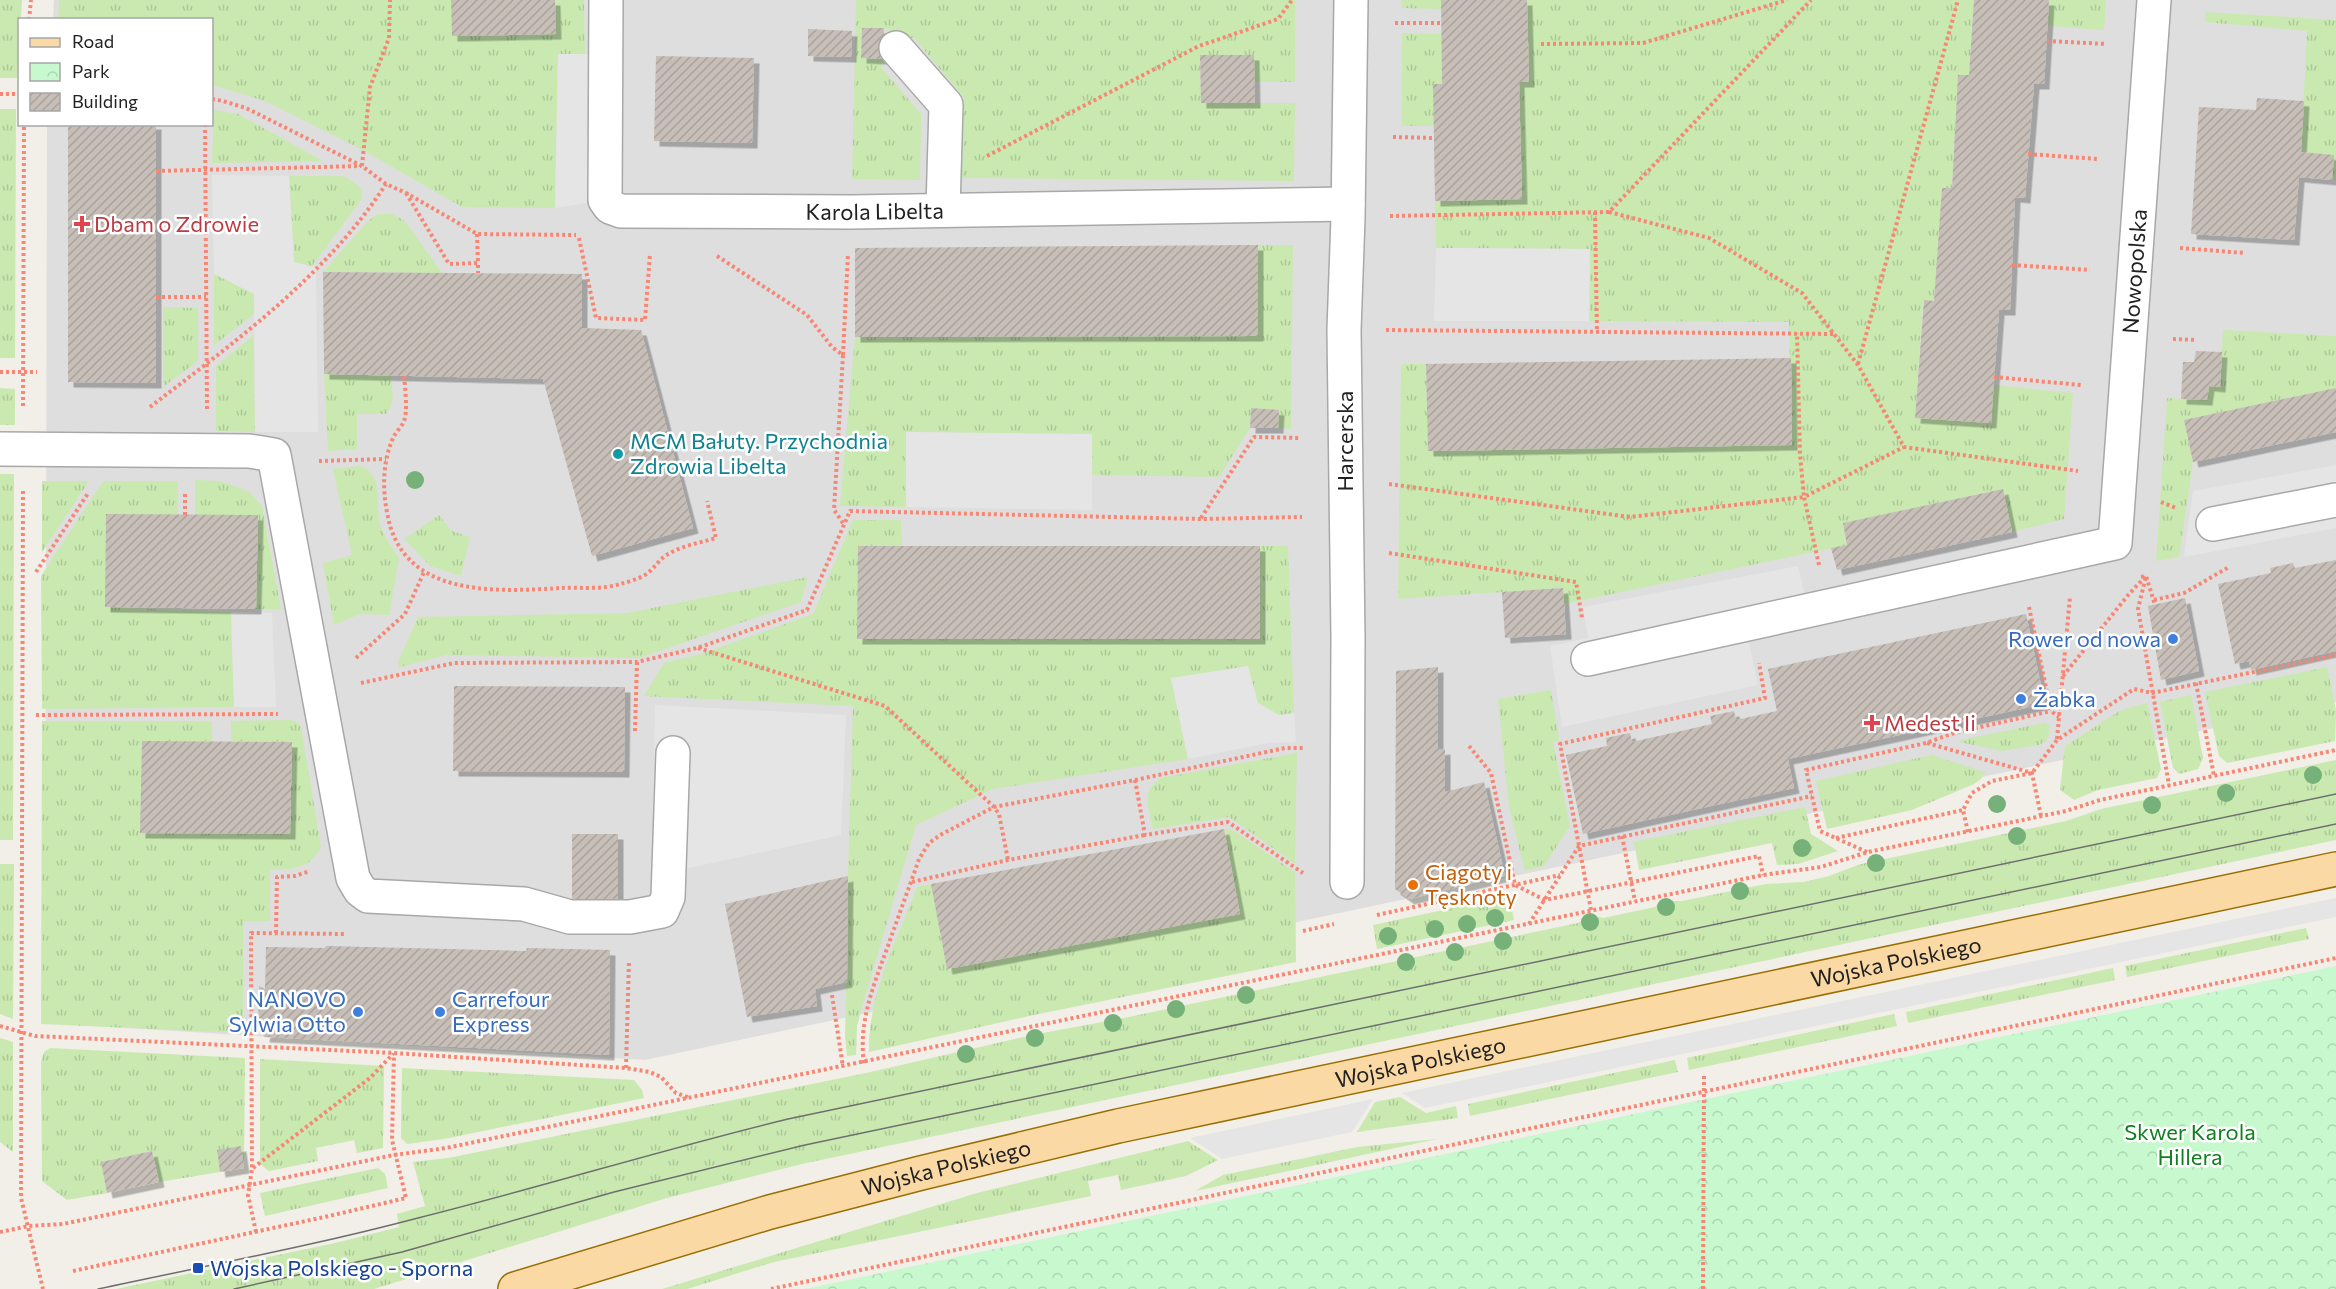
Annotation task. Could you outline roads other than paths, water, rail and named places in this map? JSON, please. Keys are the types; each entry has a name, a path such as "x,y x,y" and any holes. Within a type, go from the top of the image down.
{"main road":[{"name":"Wojska Polskiego","path":"515,1289 770,1212 1118,1126 2336,869"}],"street":[{"name":"Karola Libelta","path":"606,0 605,200 610,207 621,211 851,212 943,209 1348,211"},
{"name":"Harcerska","path":"1347,882 1348,638 1344,330 1351,0"},
{"name":"Nowopolska","path":"1588,659 2115,543 2154,0"},
{"path":"896,48 946,105 943,209"},
{"path":"12,449 249,451 274,455 353,878 360,890 368,896 524,904 570,917 630,917 662,911 668,897 673,753"},
{"path":"2213,524 2336,500"}],"tram line":[{"path":"98,1289 378,1228 788,1119 2336,794"},
{"path":"234,1289 402,1252 614,1192 805,1145 2336,824"}],"place":[{"name":"Dbam o Zdrowie","path":"82,224"},
{"name":"MCM Bałuty. Przychodnia Zdrowia Libelta","path":"618,454"},
{"name":"Rower od nowa","path":"2173,639"},
{"name":"Żabka","path":"2021,699"},
{"name":"Medest Ii","path":"1872,723"},
{"name":"Ciągoty i Tęsknoty","path":"1413,885"},
{"name":"NANOVO Sylwia Otto","path":"358,1012"},
{"name":"Carrefour Express","path":"440,1012"},
{"name":"Wojska Polskiego - Sporna","path":"198,1268"}],"park label":[{"name":"Skwer Karola Hillera","path":"2190,1144"}]}
